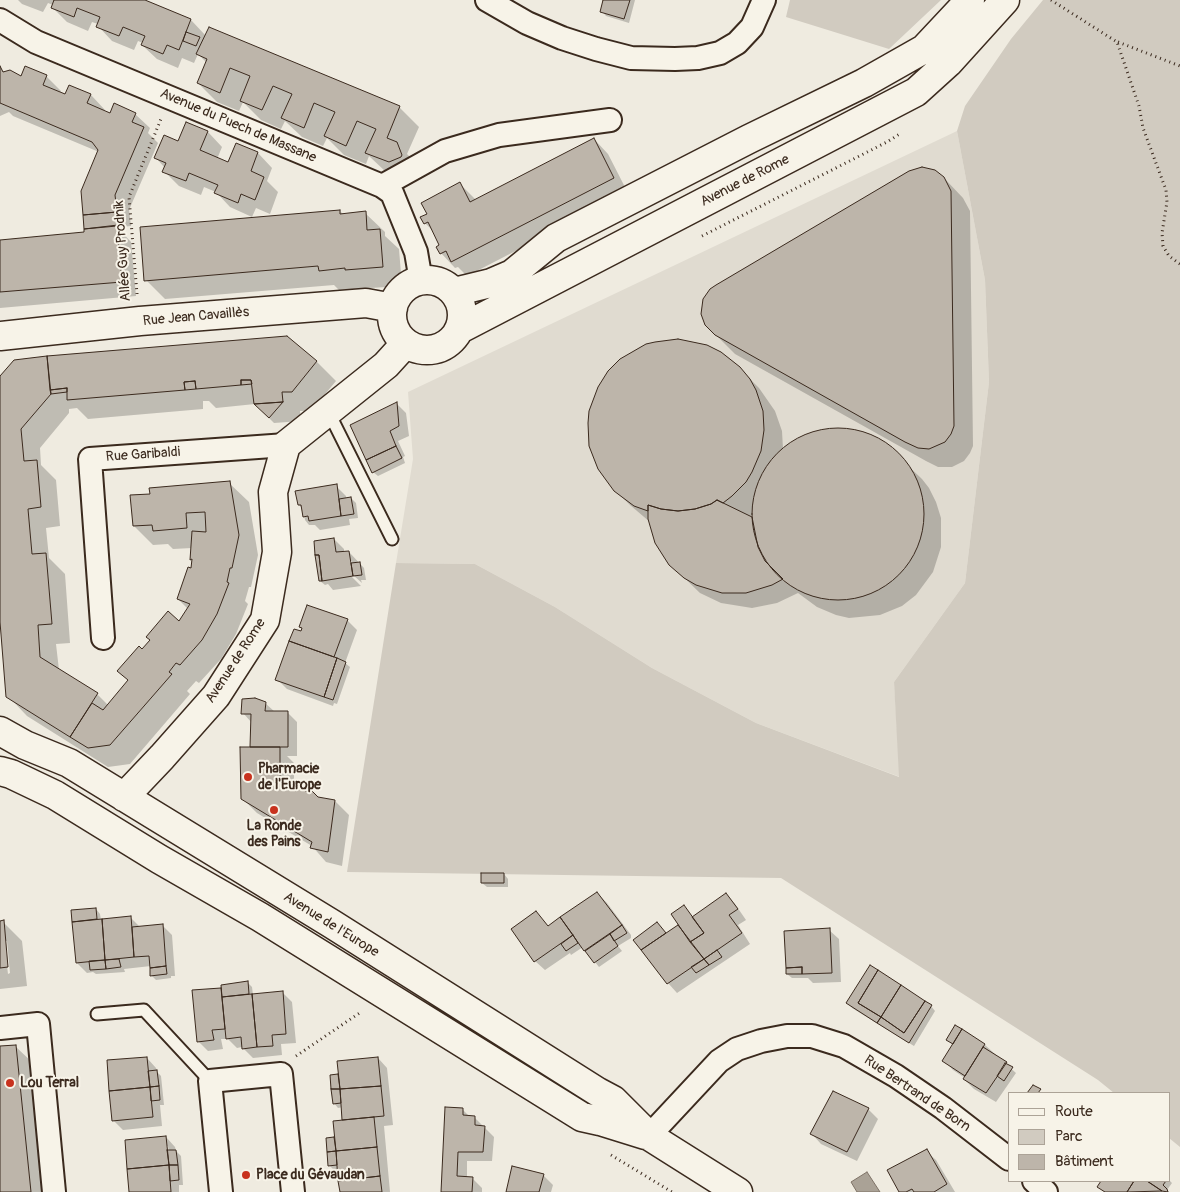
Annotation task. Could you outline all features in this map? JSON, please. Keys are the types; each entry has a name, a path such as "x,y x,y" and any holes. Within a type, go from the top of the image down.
{"main road":[{"path":"454,292 491,283 512,274 556,238 749,139 864,83 924,49 970,0"},
{"name":"Avenue de Rome","path":"460,329 916,92 948,63 1005,0"},
{"path":"433,280 444,284 454,292 462,310 462,320 460,329 448,344 438,349 426,350 406,343 399,336 394,328 392,318 396,298 403,290 411,284 433,280"},
{"name":"Rue Jean Cavaillès","path":"0,336 140,321 366,303 393,308"},
{"path":"286,445 386,365 406,343"},
{"name":"Avenue de Rome","path":"124,797 216,696 265,620 277,552 272,492 286,445"},
{"name":"Avenue de l'Europe","path":"0,731 25,745 69,763 332,924 589,1087 614,1100 649,1136 738,1192"},
{"name":"Avenue de l'Europe","path":"0,771 11,774 54,795 159,859 260,917 582,1117 649,1136"}],"street":[{"path":"488,0 527,23 562,38 596,49 631,58 675,59 698,58 720,53 737,43 752,27 764,0"},
{"name":"Avenue du Puech de Massane","path":"0,20 36,42 382,186 392,193 416,252 421,281"},
{"path":"382,186 445,151 481,140 499,135 610,120"},
{"name":"Rue Garibaldi","path":"103,638 90,459 286,445"},
{"path":"0,1028 38,1024 54,1192"},
{"name":"Rue Bertrand de Born","path":"649,1136 719,1061 737,1049 761,1041 787,1036 812,1036 844,1046 896,1076 943,1108 1008,1158"},
{"path":"221,1192 210,1081 282,1074 293,1192"},
{"path":"1035,1182 1046,1192"}],"lane":[{"path":"328,411 392,539"},
{"path":"97,1014 144,1010 210,1081"}],"path":[{"path":"1051,0 1117,42 1180,66"},
{"path":"1117,42 1139,106 1143,128 1166,190 1167,202 1162,233 1163,246 1169,256 1180,264"},
{"name":"Allée Guy Prodnik","path":"140,321 132,252 129,197 170,98"},
{"path":"282,1074 291,1059 364,1010"}],"shaded area":[{"path":"957,131 985,280 989,382 965,583 894,682 900,777 756,723 652,668 555,607 475,564 396,563 413,459 408,392"},
{"path":"867,1172 880,1192 857,1192 851,1182"}],"green space":[{"path":"790,0 941,0 889,49 786,17"},
{"path":"1043,0 1180,0 1180,1147 1170,1139 1170,1092 1113,1092 1098,1080 781,878 347,872 396,563 475,564 555,607 652,668 756,723 899,777 894,682 965,583 989,382 985,280 957,131 965,106 1011,39"}],"building":[{"path":"54,0 145,0 191,19 179,50 167,45 163,54 141,45 145,36 123,27 119,36 96,27 100,17 77,8 74,17 51,8"},
{"path":"603,0 630,0 624,19 600,12"},
{"path":"209,27 400,106 387,138 397,142 401,157 389,162 365,153 376,129 357,121 346,146 324,136 335,112 314,103 304,128 281,118 292,94 273,86 262,110 240,101 250,76 230,68 220,93 197,83 207,59 196,54"},
{"path":"186,32 200,37 196,46 183,41"},
{"path":"0,66 3,72 10,70 21,76 25,66 47,75 43,85 65,94 69,85 91,94 87,103 110,113 114,103 136,113 132,122 144,127 115,195 117,212 83,215 81,191 98,150 92,142 0,103"},
{"path":"186,122 208,131 200,150 228,162 236,143 258,152 251,171 264,177 255,200 241,194 238,203 214,193 218,185 189,173 186,181 162,172 166,163 154,158 164,135 178,141"},
{"path":"594,138 614,178 451,262 446,251 440,254 436,247 439,245 428,222 424,224 420,217 427,214 421,203 460,182 470,202"},
{"path":"922,167 935,170 944,177 951,191 954,426 945,442 929,449 918,448 905,442 715,335 705,325 701,314 703,299 710,289 716,285 909,171"},
{"path":"340,210 340,214 366,211 367,230 380,229 383,267 319,271 318,266 144,281 140,227"},
{"path":"117,212 118,225 84,229 83,215"},
{"path":"117,226 122,282 0,292 0,240 84,232 84,229"},
{"path":"287,336 317,361 292,392 282,392 283,402 254,404 251,380 241,380 241,385 196,389 195,381 184,382 185,390 67,400 67,388 50,390 47,356"},
{"path":"678,339 707,345 721,352 740,367 750,379 763,411 764,430 761,451 746,482 723,503 717,500 695,509 678,511 648,505 648,511 634,506 614,491 598,469 589,446 589,411 598,387 608,371 620,359 646,344"},
{"path":"47,356 51,394 21,429 24,461 37,460 41,507 28,509 32,554 46,553 52,624 38,625 40,657 98,693 70,737 6,697 0,622 0,376 14,360"},
{"path":"241,380 251,380 252,384 241,385"},
{"path":"195,381 196,389 185,390 184,382"},
{"path":"67,388 67,392 51,394 50,390"},
{"path":"283,402 269,418 254,404"},
{"path":"397,402 399,426 390,431 396,446 366,460 350,425"},
{"path":"838,428 855,430 871,435 886,443 904,460 920,489 924,514 922,531 917,547 909,562 892,580 863,596 838,600 821,598 805,593 790,585 772,568 756,539 752,514 754,497 759,481 767,466 784,448 813,432"},
{"path":"396,446 402,458 372,473 366,460"},
{"path":"230,481 239,535 227,582 229,583 217,614 202,640 180,665 176,663 169,672 172,674 110,745 88,748 70,737 92,703 103,710 128,680 117,671 139,646 142,649 150,640 146,637 168,611 179,621 190,604 177,599 188,567 191,568 192,531 206,532 205,512 186,513 187,528 153,531 152,525 133,526 130,495 150,494 149,488"},
{"path":"337,484 341,516 309,521 308,516 303,517 301,505 298,505 295,491"},
{"path":"351,497 354,514 341,516 339,499"},
{"path":"717,500 752,517 758,547 765,561 783,579 772,585 746,593 722,593 696,585 684,578 669,565 655,543 648,519 648,505 678,511 695,509"},
{"path":"334,538 336,552 349,551 353,576 322,581 319,555 315,555 314,541"},
{"path":"315,555 319,555 322,581 319,581"},
{"path":"360,562 362,575 353,576 351,563"},
{"path":"307,605 348,619 334,657 289,641 294,629 301,631 302,628 299,627"},
{"path":"289,641 337,658 324,697 275,680"},
{"path":"337,658 346,662 333,700 324,697"},
{"path":"255,698 266,702 265,711 288,711 288,747 250,747 251,714 241,714 242,699"},
{"path":"240,747 280,747 280,776 309,793 311,790 318,797 335,800 328,852 310,848 312,842 241,799"},
{"path":"481,873 504,873 504,883 481,883"},
{"path":"597,892 622,925 584,951 560,917"},
{"path":"726,893 738,909 729,915 742,933 704,959 690,942 704,933 692,917"},
{"path":"684,905 704,933 690,942 671,914"},
{"path":"96,908 97,919 72,922 71,910"},
{"path":"536,911 548,926 560,917 573,935 534,962 511,929"},
{"path":"131,916 134,957 105,960 102,919"},
{"path":"102,919 105,960 76,963 72,922"},
{"path":"4,920 8,967 0,968 0,921"},
{"path":"657,922 666,933 641,950 633,940"},
{"path":"163,924 166,966 150,968 149,956 134,957 132,927"},
{"path":"622,925 627,933 614,941 610,934"},
{"path":"678,925 704,959 667,984 641,950"},
{"path":"830,928 832,973 802,974 802,967 786,968 784,931"},
{"path":"610,934 618,946 594,963 585,951"},
{"path":"573,935 578,943 566,951 561,944"},
{"path":"717,950 722,957 709,965 704,959"},
{"path":"119,959 121,967 106,969 105,960"},
{"path":"704,959 709,965 696,973 691,967"},
{"path":"105,960 106,969 90,970 89,961"},
{"path":"870,965 878,970 858,1003 881,1017 877,1023 846,1003"},
{"path":"166,966 167,974 150,976 150,968"},
{"path":"802,967 802,974 786,974 786,968"},
{"path":"878,970 901,985 881,1017 858,1003"},
{"path":"248,981 249,994 222,997 221,985"},
{"path":"901,985 925,1001 904,1033 881,1017"},
{"path":"221,988 225,1029 212,1030 214,1040 197,1042 192,990"},
{"path":"283,991 286,1034 272,1035 273,1046 257,1047 252,994"},
{"path":"252,994 257,1047 242,1049 241,1037 226,1039 222,997"},
{"path":"925,1001 932,1005 909,1043 877,1023 881,1017 904,1033"},
{"path":"955,1025 962,1029 953,1044 946,1040"},
{"path":"962,1029 985,1044 965,1076 942,1061"},
{"name":"Lou Terral","path":"16,1045 31,1192 0,1192 0,1046"},
{"path":"983,1047 1007,1062 986,1093 963,1079"},
{"path":"147,1057 150,1087 109,1091 107,1060"},
{"path":"378,1057 381,1086 340,1089 337,1061"},
{"path":"1005,1063 1013,1067 1004,1081 997,1076"},
{"path":"157,1070 159,1086 150,1087 148,1071"},
{"path":"338,1074 340,1089 331,1089 330,1075"},
{"path":"1033,1085 1041,1089 1039,1092 1028,1092"},
{"path":"159,1086 160,1100 151,1101 150,1087"},
{"path":"381,1086 384,1116 342,1120 340,1089"},
{"path":"150,1087 153,1117 112,1121 109,1091"},
{"path":"331,1089 340,1089 341,1103 333,1104"},
{"path":"833,1091 869,1108 847,1152 810,1134"},
{"path":"445,1107 463,1108 463,1115 475,1116 475,1125 485,1126 483,1152 458,1152 457,1176 473,1177 472,1192 441,1192"},
{"path":"374,1117 377,1147 336,1151 333,1121"},
{"path":"166,1136 169,1165 127,1169 125,1140"},
{"path":"334,1137 336,1151 327,1152 326,1138"},
{"path":"377,1147 380,1176 338,1181 336,1151"},
{"path":"927,1149 947,1184 934,1192 914,1192 912,1189 906,1192 899,1192 887,1170"},
{"path":"167,1150 176,1150 178,1165 169,1165"},
{"path":"336,1151 337,1165 328,1166 327,1152"},
{"path":"169,1165 171,1192 129,1192 127,1169"},
{"path":"169,1165 178,1165 179,1180 170,1181"},
{"path":"512,1166 544,1174 539,1192 506,1192"},
{"path":"380,1176 382,1192 340,1192 338,1181"},
{"path":"1100,1182 1133,1182 1127,1192 1105,1192 1097,1187"},
{"path":"1133,1182 1148,1182 1162,1191 1127,1192"},
{"path":"1148,1182 1165,1182 1163,1185 1168,1192 1162,1191"}],"place":[{"name":"Pharmacie de l'Europe","path":"248,777"},
{"name":"La Ronde des Pains","path":"274,810"},
{"name":"Lou Terral","path":"10,1083"},
{"name":"Place du Gévaudan","path":"246,1175"}]}
